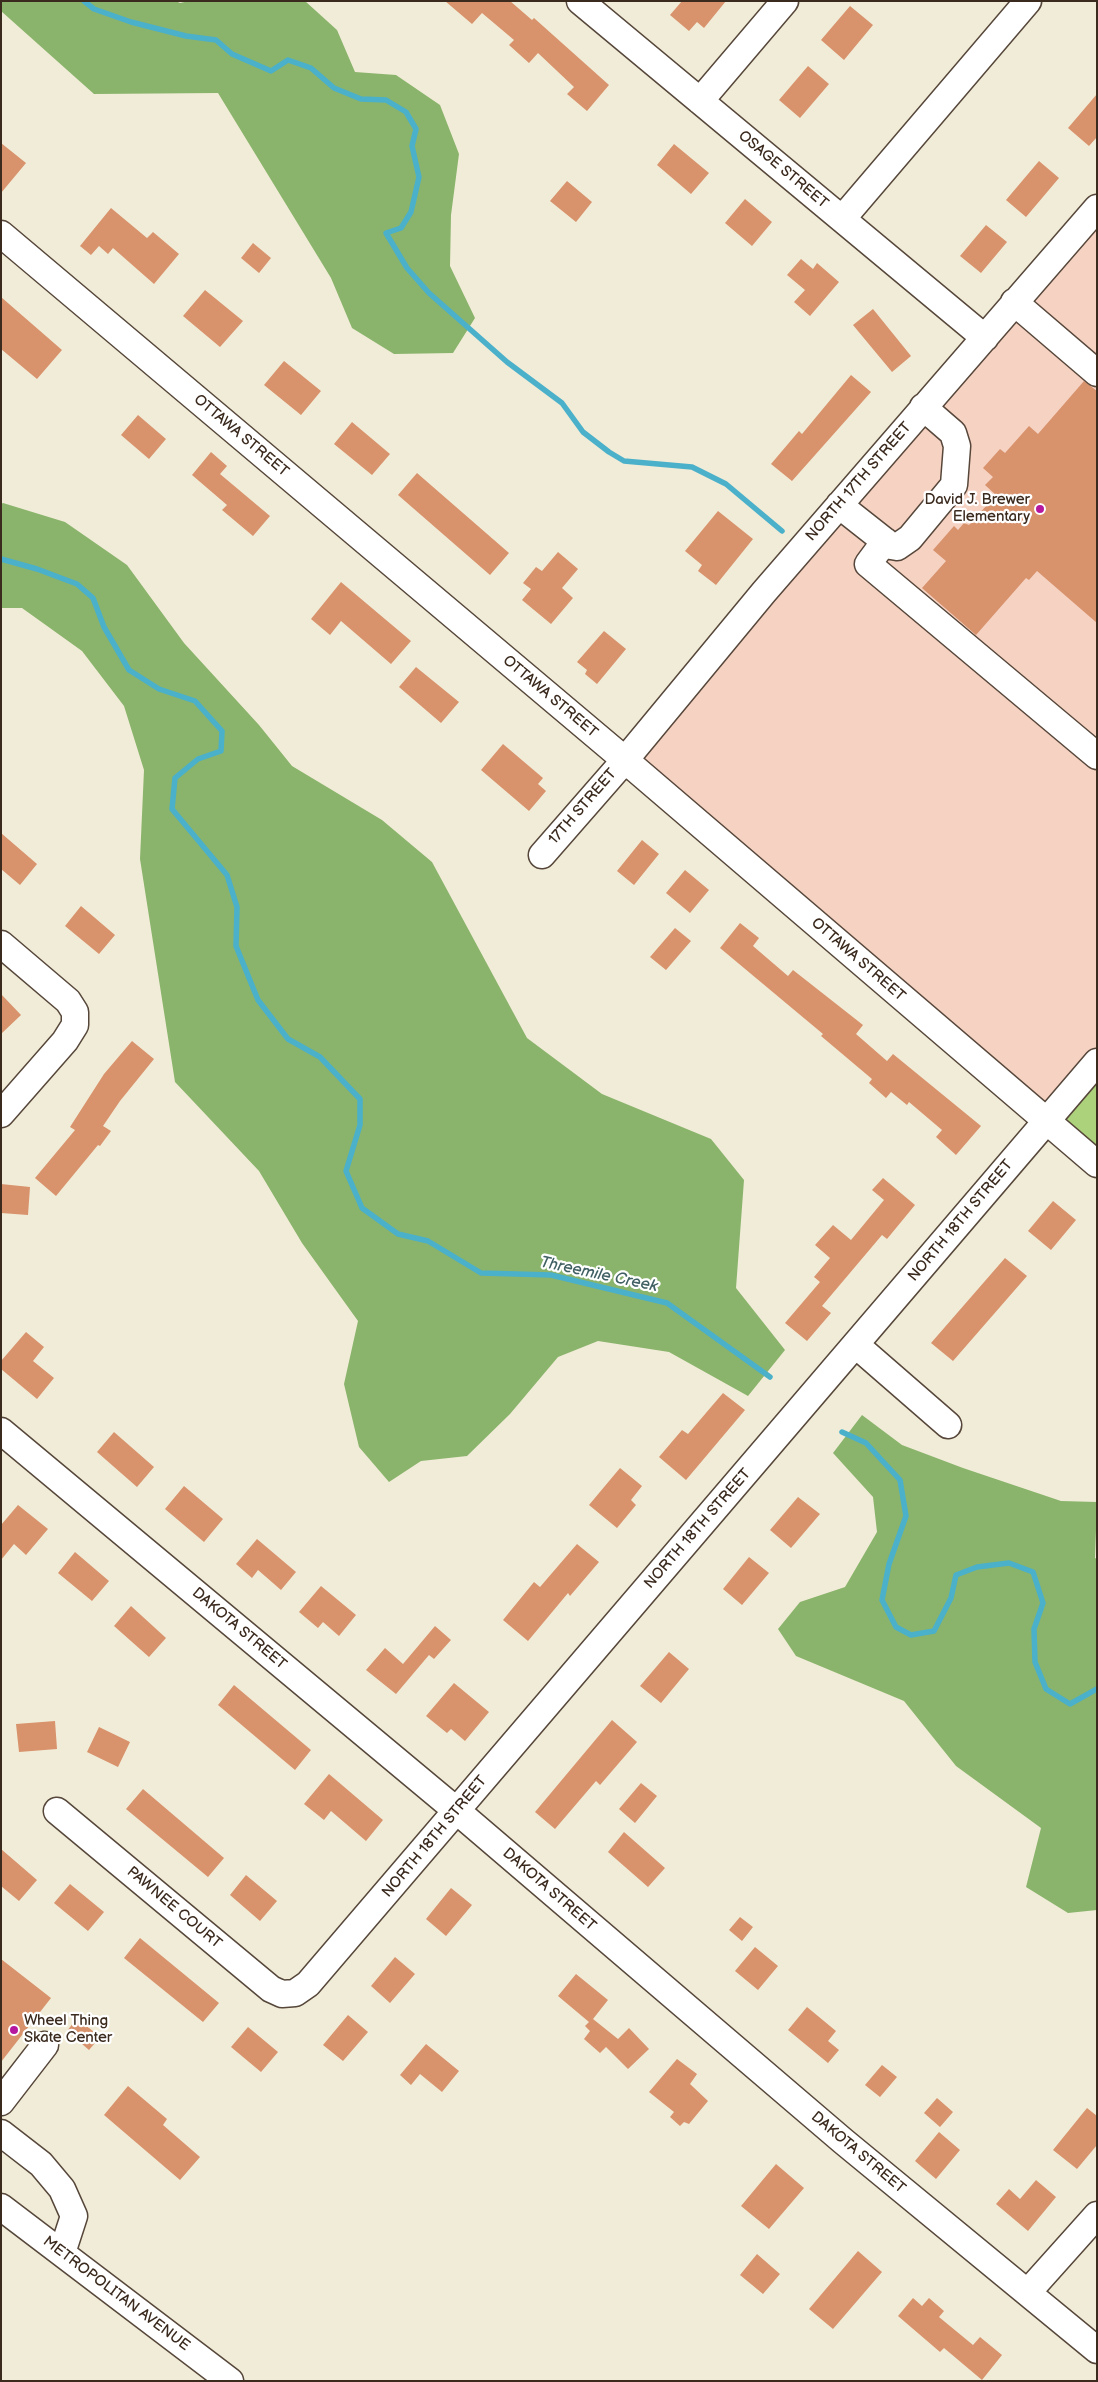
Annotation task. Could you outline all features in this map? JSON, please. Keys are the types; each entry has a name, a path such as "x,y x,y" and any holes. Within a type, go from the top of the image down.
{"street":[{"name":"OSAGE STREET","path":"580,1 985,338"},
{"path":"700,101 785,1"},
{"path":"842,219 1028,1"},
{"name":"NORTH 17TH STREET","path":"625,760 839,505 1097,208"},
{"name":"OTTAWA STREET","path":"1,234 625,760 1097,1164"},
{"path":"1014,302 1097,373"},
{"path":"839,505 885,541 897,547 910,538 954,485 957,446 954,433 923,408"},
{"path":"885,541 868,564 1097,756"},
{"name":"17TH STREET","path":"542,855 625,760"},
{"path":"1,944 68,1001 75,1012 75,1025 65,1041 1,1114"},
{"name":"NORTH 18TH STREET","path":"296,1993 308,1984 329,1962 1097,1062"},
{"path":"856,1345 948,1425"},
{"name":"DAKOTA STREET","path":"5,1440 457,1811 843,2141 1097,2350"},
{"name":"PAWNEE COURT","path":"57,1811 271,1989 282,1994 296,1993"},
{"path":"1,2102 45,2045"},
{"path":"1,2133 41,2164 62,2189 74,2216 62,2253"},
{"name":"METROPOLITAN AVENUE","path":"1,2207 230,2381"},
{"path":"1028,2292 1097,2215"}],"shaded area":[{"path":"1097,208 1097,1062 1047,1121 625,760"}],"green space":[{"path":"1,1 176,1 180,3 189,1 305,1 337,30 355,72 396,75 440,105 459,154 451,215 450,266 475,318 453,353 394,354 352,328 331,278 218,93 94,94 1,11"},
{"path":"3,503 65,522 127,565 184,643 259,725 292,766 382,820 432,862 527,1038 602,1094 711,1139 744,1180 736,1288 785,1350 748,1396 669,1352 598,1341 558,1357 510,1414 467,1456 421,1461 389,1482 359,1447 344,1384 358,1321 302,1243 259,1171 175,1082 140,859 144,770 124,706 82,651 22,608 1,608 1,504"},
{"path":"1097,1062 1097,1164 1047,1121"},
{"path":"862,1415 902,1445 963,1468 1061,1501 1097,1502 1095,1558 1097,1559 1097,1910 1068,1913 1026,1887 1041,1828 956,1766 904,1701 796,1656 778,1629 800,1602 845,1587 877,1532 873,1497 833,1453"}],"building":[{"path":"445,1 510,1 532,20 534,18 609,85 587,111 567,94 574,87 538,53 529,63 509,45 514,40 482,13 472,24"},
{"path":"682,1 726,1 704,28 697,22 689,31 670,15"},
{"path":"850,6 873,25 844,60 821,40"},
{"path":"808,66 829,84 800,118 779,100"},
{"path":"1097,94 1097,137 1089,146 1068,128"},
{"path":"1,143 26,163 1,193"},
{"path":"674,144 709,173 691,194 657,165"},
{"path":"1039,161 1059,178 1026,217 1006,200"},
{"path":"567,181 592,202 576,222 550,201"},
{"path":"745,199 772,222 752,246 725,223"},
{"path":"111,208 147,238 153,232 179,254 154,284 113,248 108,254 99,246 91,255 80,246"},
{"path":"986,225 1007,242 981,273 960,256"},
{"path":"253,243 271,258 259,273 241,258"},
{"path":"801,259 813,269 817,263 839,282 810,316 794,302 805,290 787,275"},
{"path":"205,290 243,321 220,347 183,316"},
{"path":"1,297 62,350 37,379 1,349"},
{"path":"873,309 911,356 892,372 853,325"},
{"path":"284,361 321,391 301,415 264,385"},
{"path":"851,375 871,392 792,481 771,464 799,431 802,434"},
{"name":"David J. Brewer Elementary","path":"1084,381 1097,391 1097,623 1037,571 1029,580 1026,578 976,635 922,588 946,561 933,550 954,526 958,530 964,523 969,525 996,495 985,485 993,477 983,468 1000,449 1005,453 1029,426 1038,434"},
{"path":"138,415 166,439 149,459 121,435"},
{"path":"352,422 390,454 372,475 334,444"},
{"path":"211,452 227,466 220,474 270,516 253,536 222,510 227,505 192,475"},
{"path":"417,473 509,553 490,575 398,495"},
{"path":"718,511 753,539 716,585 698,571 702,565 685,551"},
{"path":"558,552 578,569 562,588 573,598 551,624 522,600 531,589 523,583 536,567 542,571"},
{"path":"341,582 411,641 391,664 341,621 330,635 311,619"},
{"path":"604,631 626,649 597,684 585,674 587,670 577,662"},
{"path":"416,667 459,702 441,723 399,687"},
{"path":"503,744 543,778 538,784 546,791 529,811 481,770"},
{"path":"1,833 37,864 20,885 1,869"},
{"path":"642,840 659,854 634,885 617,871"},
{"path":"685,870 709,890 690,913 666,893"},
{"path":"81,906 115,935 99,954 65,926"},
{"path":"740,923 759,938 753,946 788,976 793,970 863,1025 856,1034 887,1061 893,1054 981,1126 956,1155 936,1137 942,1130 909,1102 907,1105 891,1092 886,1098 869,1083 872,1079 821,1036 823,1034 720,948"},
{"path":"675,928 691,941 666,970 650,957"},
{"path":"1,994 21,1015 1,1034"},
{"path":"132,1041 154,1059 120,1101 103,1126 111,1131 56,1196 35,1178 75,1130 70,1127 104,1074"},
{"path":"883,1178 915,1205 887,1239 882,1235 822,1306 831,1313 807,1341 785,1323 820,1282 814,1277 830,1258 815,1245 833,1225 851,1240 884,1200 872,1190"},
{"path":"1,1184 30,1187 28,1215 1,1213"},
{"path":"1053,1201 1076,1220 1051,1250 1028,1231"},
{"path":"1005,1258 1027,1276 953,1361 931,1343"},
{"path":"26,1332 44,1347 33,1361 54,1378 37,1399 1,1369 1,1361"},
{"path":"723,1393 745,1410 686,1480 659,1457 682,1430 688,1434"},
{"path":"114,1432 154,1467 137,1487 97,1452"},
{"path":"620,1468 642,1486 631,1500 636,1505 617,1528 589,1505"},
{"path":"184,1486 223,1519 204,1542 165,1509"},
{"path":"798,1497 820,1514 791,1548 770,1530"},
{"path":"18,1505 48,1529 26,1555 14,1544 1,1560 1,1525"},
{"path":"257,1539 296,1572 281,1590 258,1570 252,1578 236,1564"},
{"path":"577,1544 599,1562 570,1596 568,1593 528,1641 503,1620 534,1582 540,1587"},
{"path":"75,1552 109,1581 92,1601 58,1573"},
{"path":"749,1557 769,1573 742,1605 723,1589"},
{"path":"321,1586 356,1615 339,1636 323,1622 318,1628 299,1612"},
{"path":"131,1606 166,1638 149,1657 114,1626"},
{"path":"435,1626 451,1640 434,1659 429,1655 396,1694 366,1670 385,1648 403,1664"},
{"path":"669,1652 689,1669 661,1703 640,1686"},
{"path":"454,1683 489,1712 465,1741 451,1729 447,1733 426,1716"},
{"path":"234,1685 311,1750 295,1770 218,1705"},
{"path":"612,1720 637,1742 600,1785 596,1781 555,1829 535,1812"},
{"path":"55,1721 57,1749 19,1752 16,1724"},
{"path":"99,1727 130,1742 118,1767 87,1752"},
{"path":"329,1774 383,1820 366,1841 331,1811 324,1820 304,1804"},
{"path":"641,1783 657,1796 635,1823 619,1809"},
{"path":"143,1789 224,1858 208,1877 126,1809"},
{"path":"624,1832 665,1868 648,1887 608,1852"},
{"path":"1,1849 37,1880 19,1901 1,1886"},
{"path":"246,1875 277,1901 260,1921 230,1895"},
{"path":"70,1884 104,1912 88,1931 54,1903"},
{"path":"451,1888 472,1905 446,1936 426,1919"},
{"path":"740,1917 753,1927 742,1941 729,1930"},
{"path":"140,1938 219,2003 203,2022 124,1958"},
{"path":"755,1947 778,1966 758,1990 735,1971"},
{"path":"395,1957 415,1974 390,2003 371,1986"},
{"name":"Wheel Thing Skate Center","path":"1,1959 51,1998 1,2062"},
{"path":"576,1974 608,2000 593,2019 618,2039 629,2028 649,2049 628,2069 606,2047 600,2053 584,2039 590,2031 585,2026 589,2022 558,1996"},
{"path":"807,2007 836,2031 828,2041 839,2050 828,2063 788,2030"},
{"path":"348,2015 368,2032 343,2061 323,2045"},
{"path":"77,2018 100,2037 89,2050 67,2031"},
{"path":"248,2027 278,2052 261,2072 231,2047"},
{"path":"426,2044 459,2071 442,2092 420,2074 411,2085 400,2075"},
{"path":"677,2059 697,2074 690,2084 708,2101 689,2124 684,2122 680,2126 670,2117 674,2112 649,2092"},
{"path":"882,2065 897,2077 880,2097 865,2085"},
{"path":"128,2086 167,2119 163,2125 200,2157 180,2180 104,2115"},
{"path":"937,2098 953,2112 940,2127 924,2113"},
{"path":"1087,2108 1097,2116 1097,2145 1077,2169 1053,2150"},
{"path":"939,2132 960,2150 936,2179 915,2161"},
{"path":"776,2164 804,2188 769,2229 741,2206"},
{"path":"1036,2180 1056,2197 1028,2231 996,2204 1009,2189 1020,2199"},
{"path":"858,2251 882,2272 833,2329 809,2309"},
{"path":"757,2254 780,2274 763,2294 740,2275"},
{"path":"913,2298 922,2306 929,2298 944,2311 939,2317 973,2345 980,2337 1002,2355 982,2380 944,2348 940,2352 898,2316"}],"waterway":[{"path":"84,1 94,9 131,22 186,36 216,40 232,54 271,71 288,60 311,68 334,88 361,99 386,100 406,112 416,129 412,146 419,177 411,212 401,228 386,233 407,268 429,293 507,362 562,403 583,432 609,452 624,461 692,467 726,484 782,531"},
{"name":"Threemile Creek","path":"1,559 37,569 77,584 93,598 104,627 129,670 159,689 195,701 222,731 221,751 198,759 175,778 172,809 227,875 237,907 236,946 258,1000 288,1039 320,1057 360,1099 360,1125 346,1171 362,1208 398,1234 428,1241 481,1273 551,1275 667,1303 770,1377"},
{"name":"Threemile Creek","path":"842,1432 866,1443 900,1480 906,1516 889,1564 882,1600 896,1627 911,1635 934,1631 951,1598 956,1575 977,1567 1009,1563 1033,1572 1043,1603 1034,1629 1035,1662 1046,1689 1070,1704 1097,1689"}],"place":[{"name":"David J. Brewer Elementary","path":"1040,509"},
{"name":"Wheel Thing Skate Center","path":"14,2030"}]}
